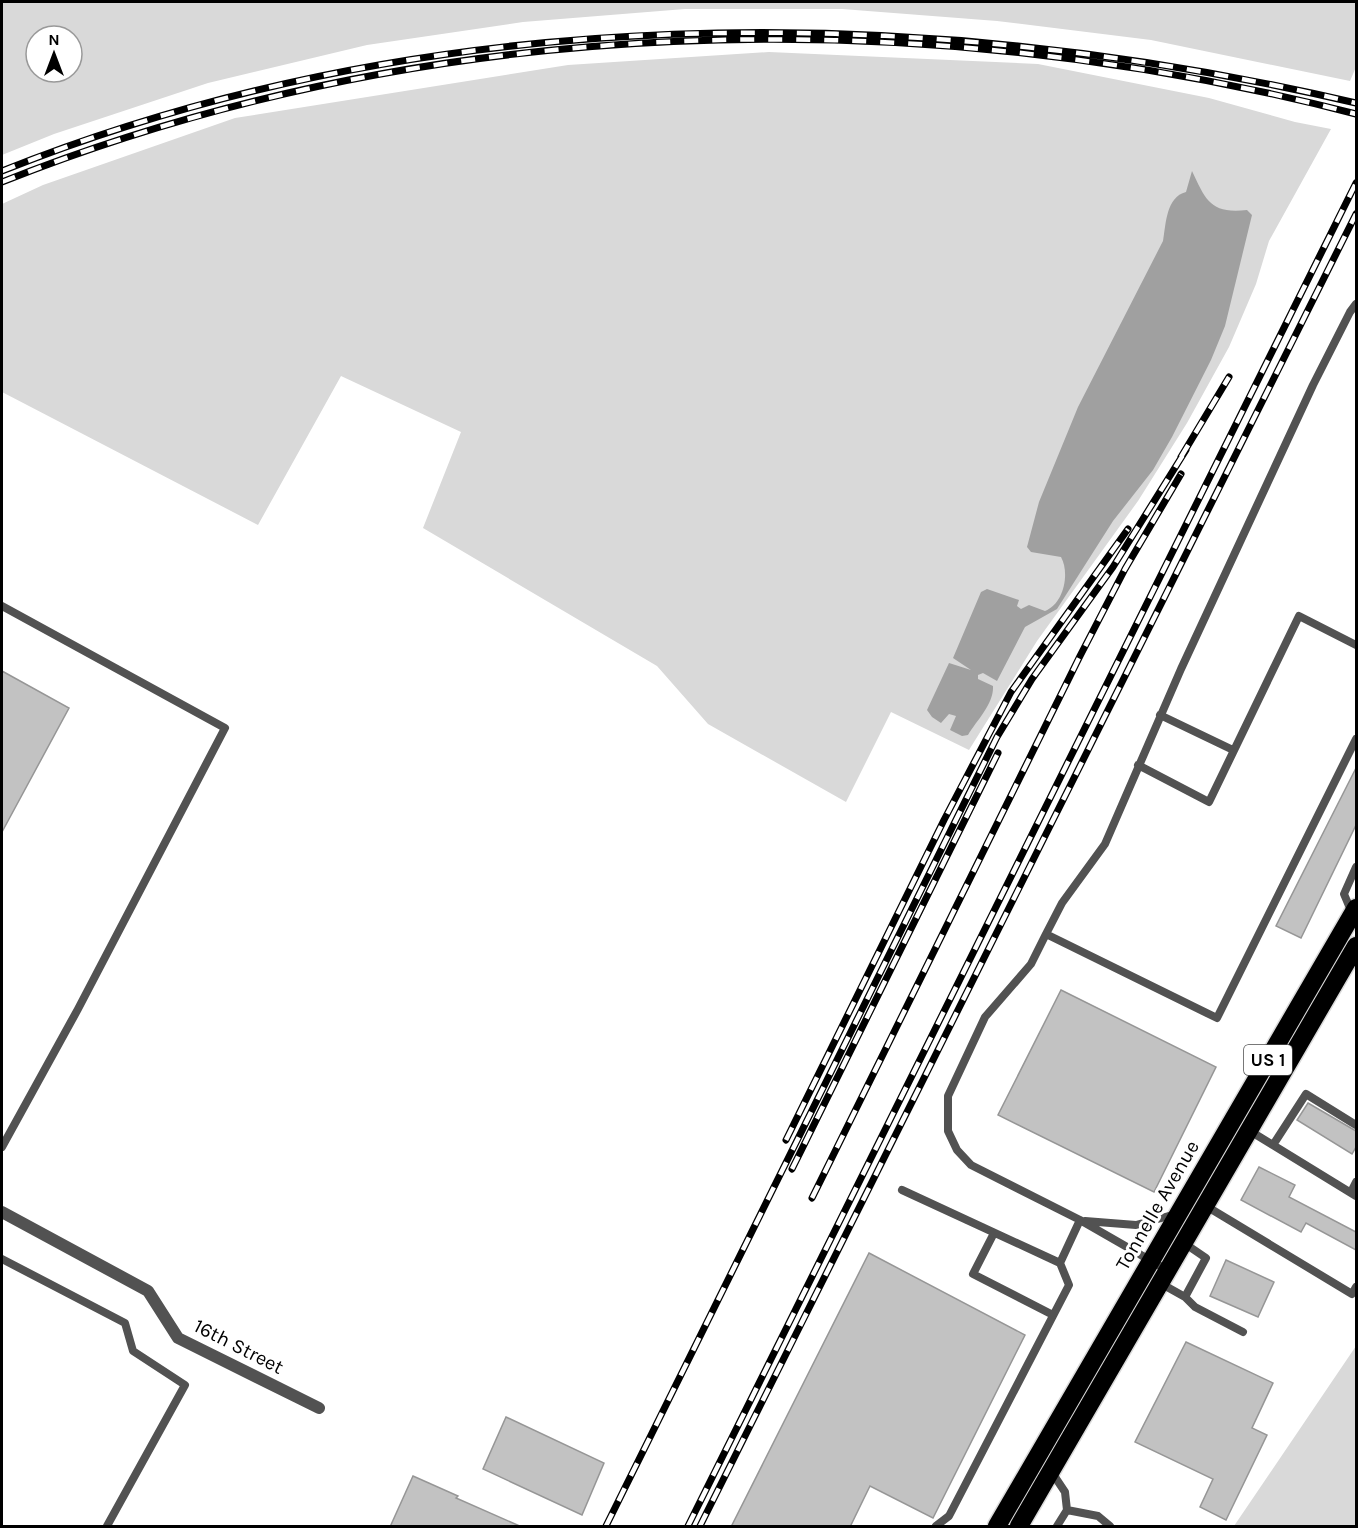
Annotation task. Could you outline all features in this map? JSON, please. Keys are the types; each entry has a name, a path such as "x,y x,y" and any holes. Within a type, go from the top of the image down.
{"highway":[{"name":"Tonnelle Avenue","path":"997,1527 1354,911"},
{"name":"Tonnelle Avenue","path":"1019,1527 1356,946"}],"street":[{"name":"16th Street","path":"2,1212 148,1291 178,1338 319,1408"}],"lane":[{"path":"1243,1332 1195,1308 1150,1261 1080,1220 971,1165 952,1142 946,1118 951,1085 985,1017 1031,964 1062,903 1105,844 1160,715 1313,385 1356,304"},
{"path":"2,606 225,728 78,1009 2,1147"},
{"path":"1138,765 1209,802 1299,616 1356,645"},
{"path":"1160,715 1233,750"},
{"path":"1046,934 1217,1018 1356,739"},
{"path":"1354,911 1344,894 1356,867"},
{"path":"1273,1145 1306,1094 1356,1125"},
{"path":"1250,1131 1354,1194 1356,1182"},
{"path":"902,1190 1060,1263 1069,1285 949,1516 936,1527"},
{"path":"1206,1206 1352,1294 1356,1287"},
{"path":"1080,1220 1136,1224 1179,1213"},
{"path":"1060,1263 1080,1220"},
{"path":"994,1233 973,1274 1053,1315"},
{"path":"1183,1243 1206,1258 1185,1297"},
{"path":"2,1259 125,1323 133,1351 185,1385 107,1527"},
{"path":"1051,1471 1065,1492 1067,1510 1057,1527"},
{"path":"1067,1510 1098,1516 1110,1527"}],"shaded area":[{"path":"2,2 1356,2 1356,67 1350,81 1151,40 997,21 842,9 685,9 523,22 367,45 208,83 54,134 2,155"},
{"path":"769,52 1038,64 1209,98 1295,122 1331,129 1269,241 1256,284 1229,347 1187,423 1138,501 1037,641 969,750 891,712 846,802 708,724 657,666 423,528 461,432 341,376 258,525 2,392 2,204 43,185 235,118 568,65"},
{"path":"1192,171 1201,190 1211,203 1225,210 1247,210 1252,215 1225,326 1211,360 1153,470 1113,521 1057,609 1025,627 997,681 983,673 978,675 978,679 993,686 993,693 988,705 968,735 962,736 950,730 956,716 949,714 941,723 927,710 949,663 971,670 953,658 981,592 987,589 1019,600 1017,606 1021,609 1029,605 1045,611 1057,602 1061,595 1065,571 1061,557 1031,552 1027,547 1039,502 1078,407 1163,241 1166,219 1171,205 1174,199 1186,192"},
{"path":"1356,1346 1356,1526 1234,1526"}],"building":[{"path":"2,671 69,708 2,832"},
{"path":"1356,768 1356,825 1301,938 1276,926"},
{"path":"1061,990 1216,1067 1154,1192 998,1115"},
{"path":"1308,1103 1356,1131 1356,1147 1352,1154 1297,1120"},
{"path":"1259,1167 1295,1185 1289,1197 1356,1232 1356,1250 1306,1223 1301,1232 1241,1200"},
{"path":"869,1253 1025,1335 933,1518 870,1486 850,1527 731,1527"},
{"path":"1226,1260 1274,1282 1258,1317 1210,1296"},
{"path":"1186,1342 1273,1383 1252,1428 1267,1435 1226,1520 1200,1507 1213,1479 1135,1442"},
{"path":"506,1417 604,1463 582,1515 483,1469"},
{"path":"413,1476 458,1496 456,1498 522,1527 390,1527"}],"railway":[{"path":"2,171 165,115 332,74 502,47 673,34 846,34 1018,46 1188,69 1356,103"},
{"path":"2,182 165,126 332,84 502,56 673,42 846,41 1018,53 1188,77 1356,114"},
{"path":"688,1526 1356,183"},
{"path":"700,1526 1356,214"},
{"path":"1181,457 1229,377"},
{"path":"606,1526 997,737 1032,679 1113,567 1186,450"},
{"path":"812,1198 1080,656 1125,569 1181,474"},
{"path":"786,1140 944,820 1011,692 1128,529"},
{"path":"792,1169 998,753"}]}
